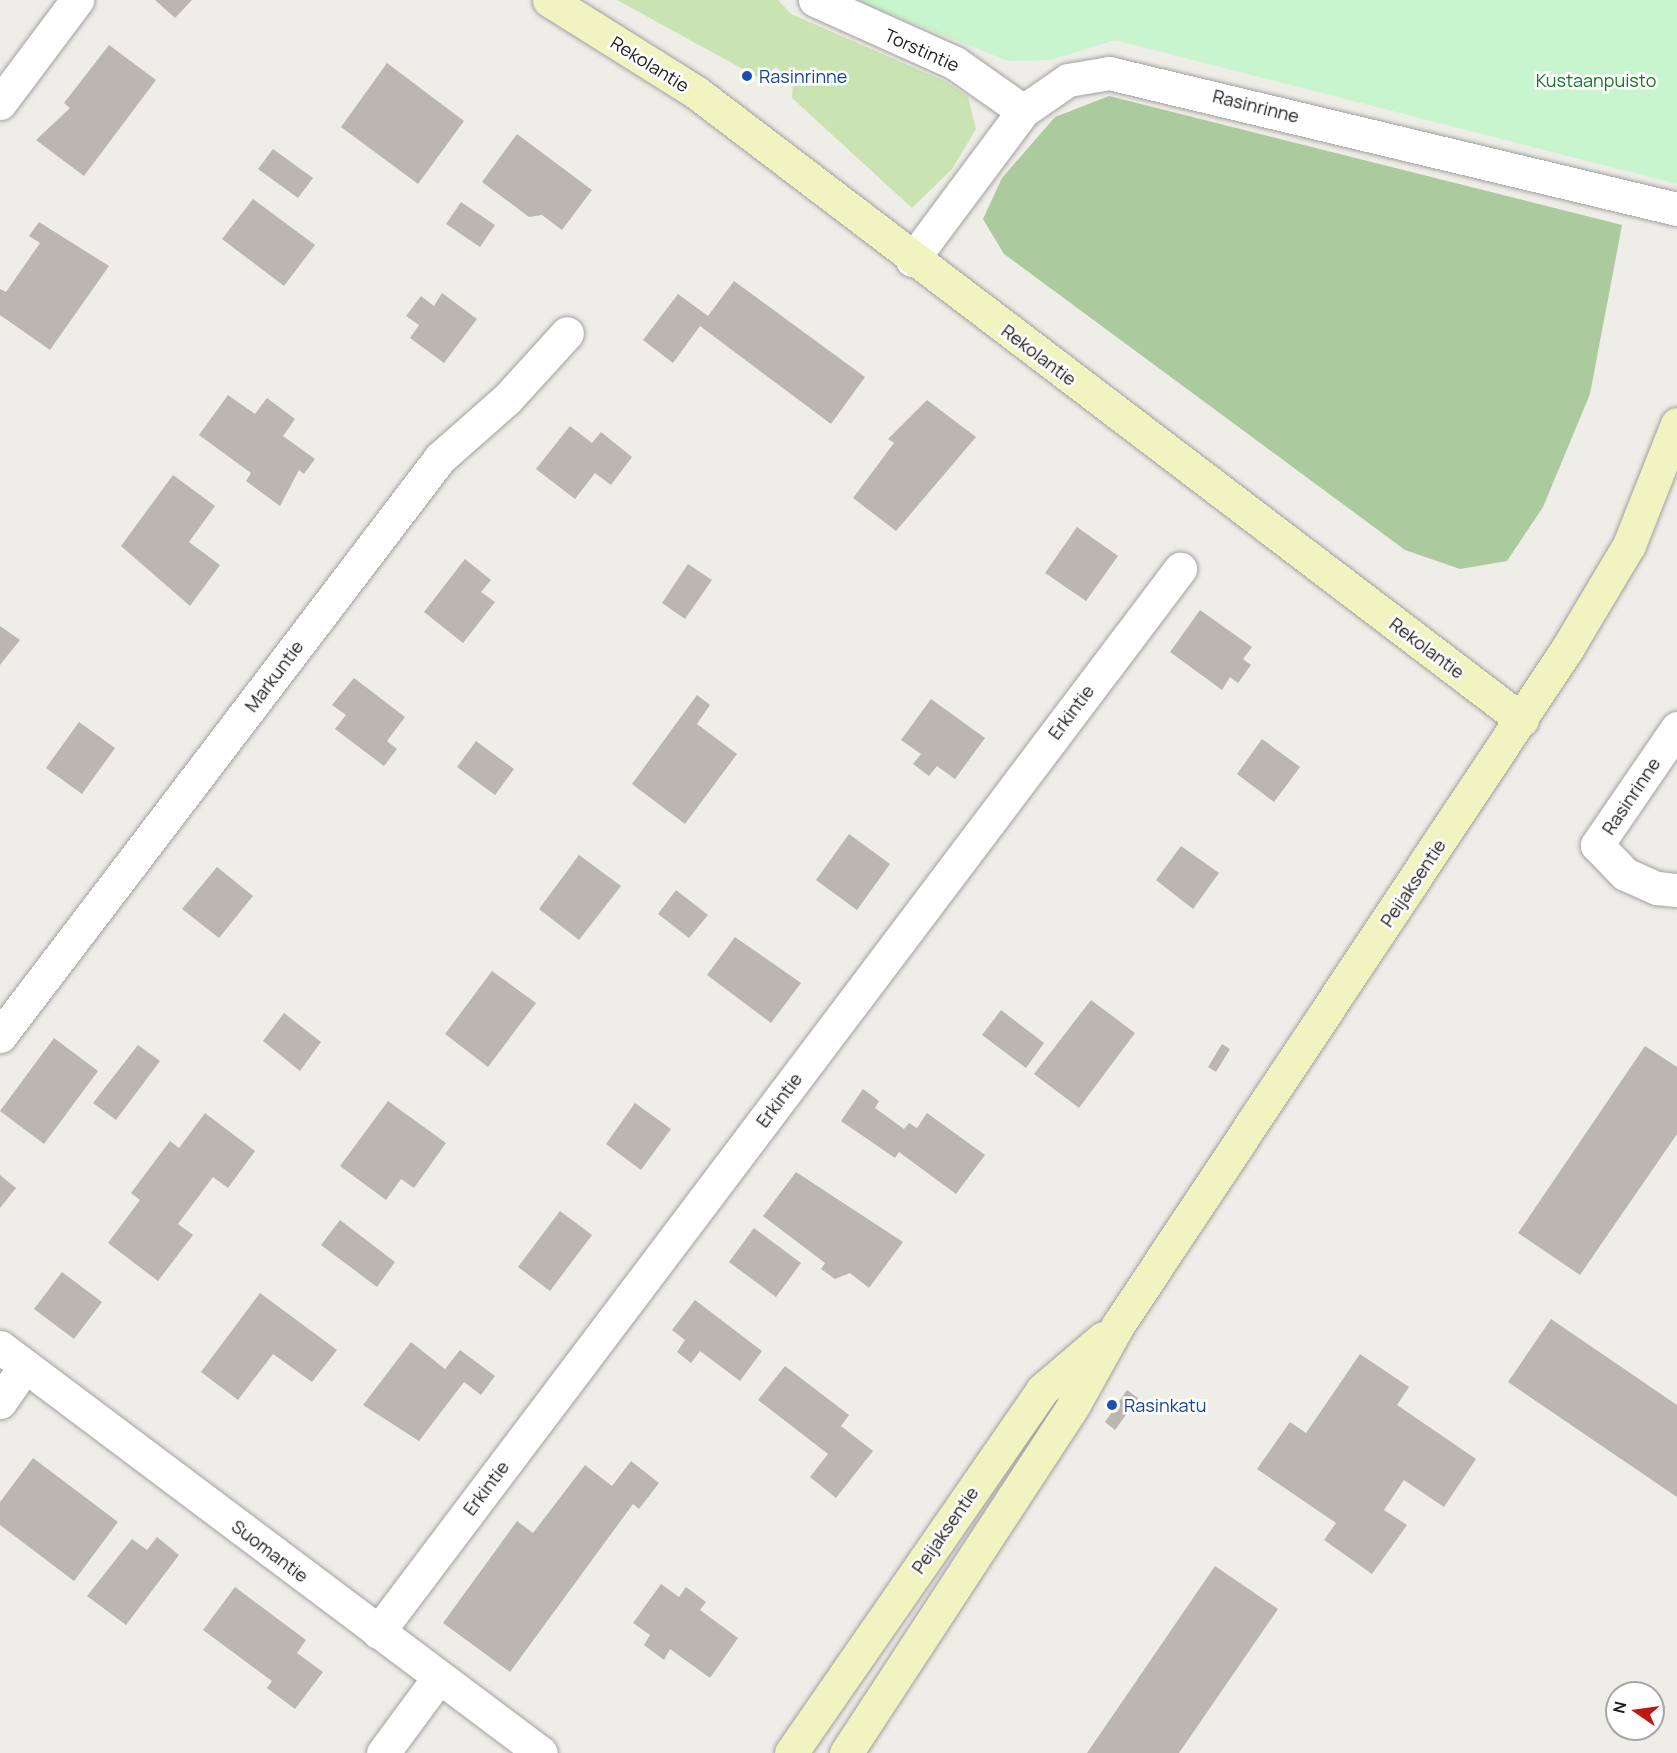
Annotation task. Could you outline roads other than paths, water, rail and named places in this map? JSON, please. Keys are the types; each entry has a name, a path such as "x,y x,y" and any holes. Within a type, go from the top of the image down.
{"main road":[{"name":"Rekolantie","path":"549,0 697,93 912,260 1522,720"},
{"name":"Peijaksentie","path":"846,1753 1073,1406 1118,1325 1522,720 1629,545 1658,482 1677,424"},
{"name":"Peijaksentie","path":"791,1753 1042,1390 1118,1325"}],"street":[{"path":"0,103 76,0"},
{"name":"Torstintie","path":"815,0 955,63 1023,111"},
{"name":"Rasinrinne","path":"912,260 1023,111 1068,80 1109,73 1677,209"},
{"name":"Markuntie","path":"0,1036 440,458 507,399 567,333"},
{"name":"Erkintie","path":"378,1632 1180,569"},
{"name":"Rasinrinne","path":"1677,728 1597,845 1625,874 1657,888 1677,890"},
{"path":"0,1402 13,1357"},
{"name":"Suomantie","path":"13,1357 541,1753"},
{"path":"384,1753 439,1677"}],"place":[{"name":"Rasinrinne","path":"747,76"},
{"name":"Rasinkatu","path":"1112,1405"}],"park label":[{"name":"Kustaanpuisto","path":"1596,80"}]}
